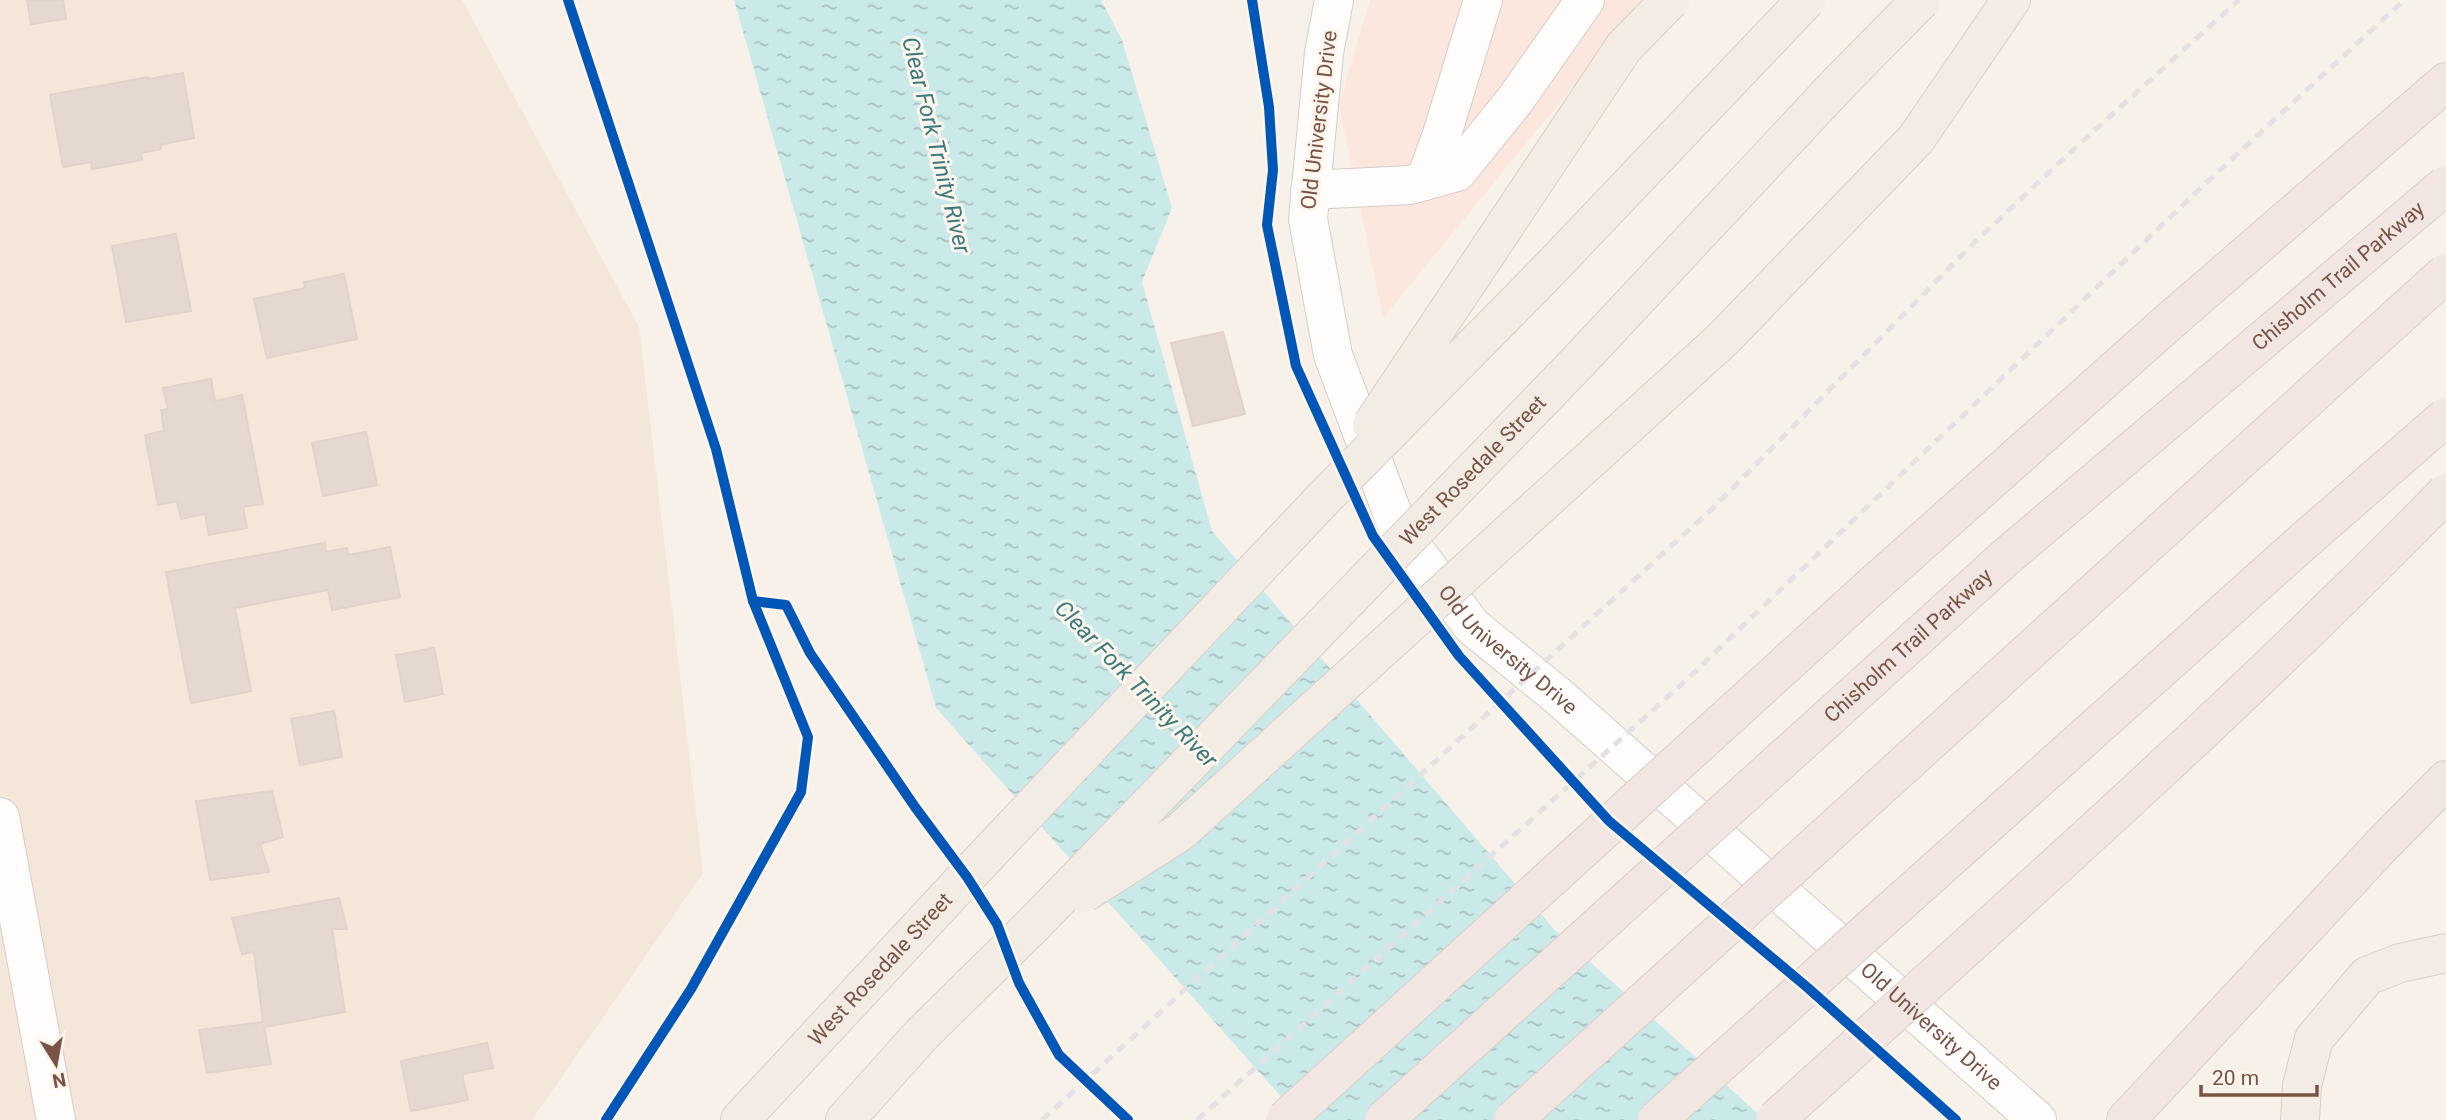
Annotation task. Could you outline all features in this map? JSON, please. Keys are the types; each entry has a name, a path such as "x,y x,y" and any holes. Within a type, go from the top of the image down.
{"highway":[{"path":"1285,1120 1872,586 2182,311 2446,82"},
{"name":"Chisholm Trail Parkway","path":"1384,1120 2006,557 2446,185"},
{"path":"1513,1120 2446,273"},
{"path":"1657,1120 2294,549 2446,417"},
{"path":"1775,1120 2163,767 2332,608 2446,493"},
{"path":"2126,1120 2380,847 2446,780"},
{"path":"2380,847 2446,816"}],"main road":[{"path":"1322,500 1623,47 1670,0"},
{"name":"West Rosedale Street","path":"740,1120 1322,500 1544,275 1806,0"},
{"name":"West Rosedale Street","path":"845,1120 922,1034 1032,926 1578,362 1841,80 1921,0"},
{"path":"1032,926 1180,832 1723,339 1916,139 2011,0"},
{"path":"2300,1120 2302,1085 2314,1039 2367,976 2400,963 2446,953"}],"street":[{"name":"Old University Drive","path":"1334,0 1324,53 1308,219 1333,355 1398,528 1472,626 1558,696 2037,1120"},
{"path":"1425,181 1483,0"},
{"path":"1311,190 1410,185 1457,172 1515,100 1585,0"},
{"path":"0,817 56,1120"}],"shaded area":[{"path":"0,0 462,0 639,327 703,873 532,1120 0,1120"},
{"path":"1370,0 1644,0 1383,318 1339,105"}],"water":[{"name":"Clear Fork Trinity River","path":"734,0 1101,0 1122,40 1172,208 1142,282 1212,531 1554,929 1765,1120 1303,1120 1299,1117 936,708"}],"building":[{"path":"27,0 63,0 66,19 31,24"},
{"path":"183,73 194,138 160,145 161,149 141,153 142,160 92,169 91,162 63,167 50,95"},
{"path":"176,234 191,311 126,322 112,246"},
{"path":"344,274 357,339 267,358 254,299 305,288 304,282"},
{"path":"1223,332 1245,414 1193,426 1171,343"},
{"path":"211,379 215,401 242,395 263,504 243,507 247,528 209,535 205,514 181,519 177,501 158,505 145,435 164,431 161,410 168,409 163,388"},
{"path":"366,432 377,485 323,496 312,443"},
{"path":"325,543 326,552 347,548 348,555 390,547 400,597 332,610 328,590 235,608 251,691 191,703 166,572"},
{"path":"434,648 443,694 405,702 396,655"},
{"path":"334,711 342,757 300,765 291,719"},
{"path":"272,791 283,837 260,844 269,872 210,880 196,801"},
{"path":"339,898 347,929 332,929 345,1012 264,1027 271,1064 207,1073 199,1030 263,1022 254,952 242,954 232,918"},
{"path":"487,1043 493,1068 462,1074 468,1100 411,1111 401,1061"}],"railway":[{"path":"1042,1120 1713,508 1973,244 2239,0"},
{"path":"1197,1120 1682,684 2207,182 2404,0"}],"cycle path":[{"path":"568,0 716,449 753,601 808,737 801,792 691,989 606,1120"},
{"path":"1252,0 1269,107 1273,170 1267,225 1296,366 1373,536 1459,656 1609,821 1808,988 1956,1120"},
{"path":"753,601 786,605 810,653 997,924 1019,983 1059,1055 1128,1120"}]}
